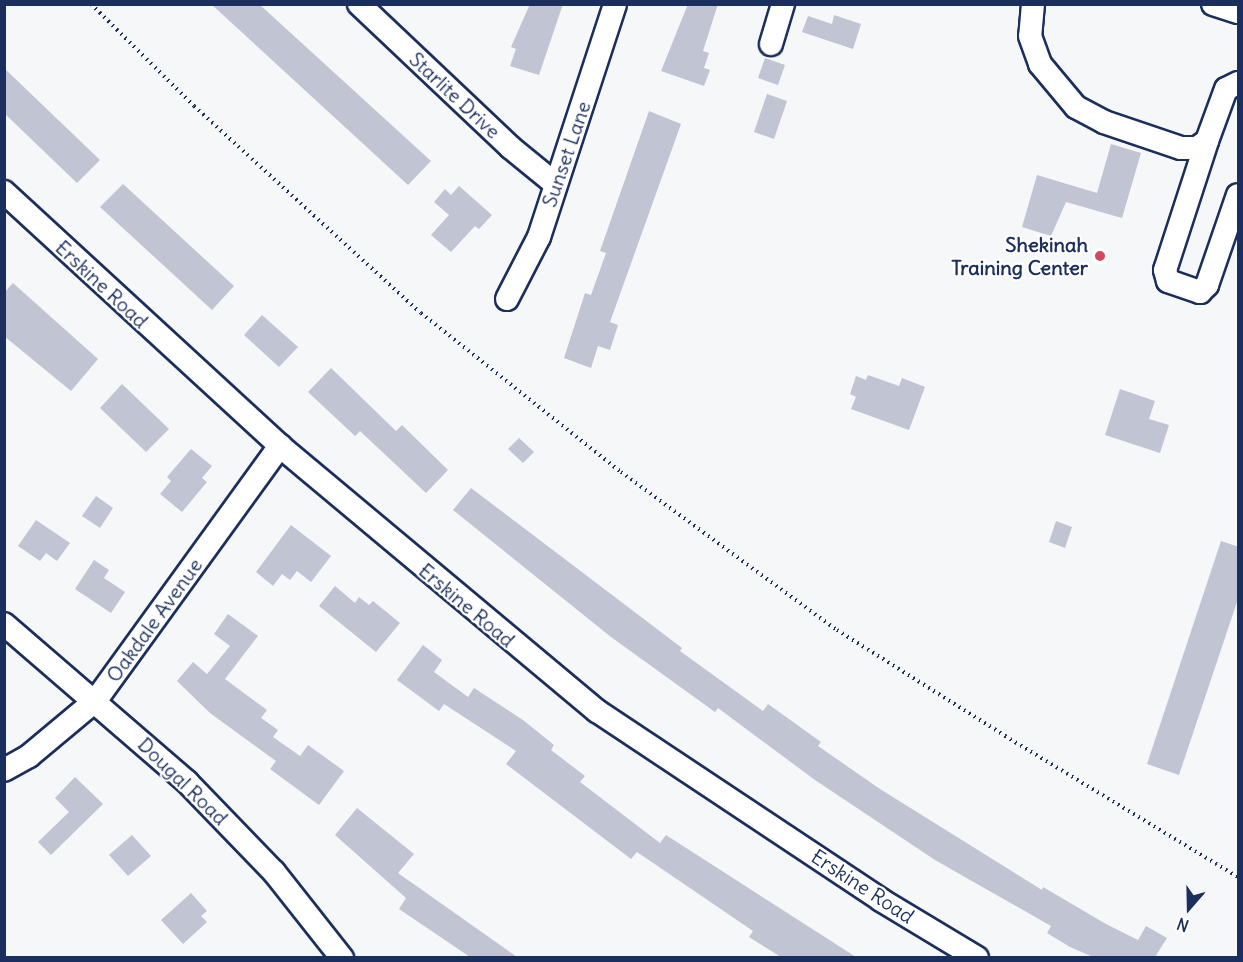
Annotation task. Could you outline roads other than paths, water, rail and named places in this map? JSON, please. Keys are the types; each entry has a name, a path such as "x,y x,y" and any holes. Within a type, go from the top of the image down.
{"street":[{"name":"Starlite Drive","path":"358,4 510,147 554,183"},
{"name":"Sunset Lane","path":"507,299 539,237 554,183 615,4"},
{"path":"771,44 783,4"},
{"path":"1034,4 1030,36 1040,64 1076,107 1104,122 1181,148 1197,148 1207,141"},
{"path":"1213,4 1239,12"},
{"path":"1239,83 1226,89 1207,141 1165,270 1168,281 1200,292 1207,285 1239,195"},
{"name":"Erskine Road","path":"4,192 280,446 597,711 881,900 976,957"},
{"name":"Oakdale Avenue","path":"4,770 29,756 96,700 280,446"},
{"name":"Dougal Road","path":"4,624 96,700 187,782 274,873 342,957"}],"place":[{"name":"Shekinah Training Center","path":"1100,256"}]}
